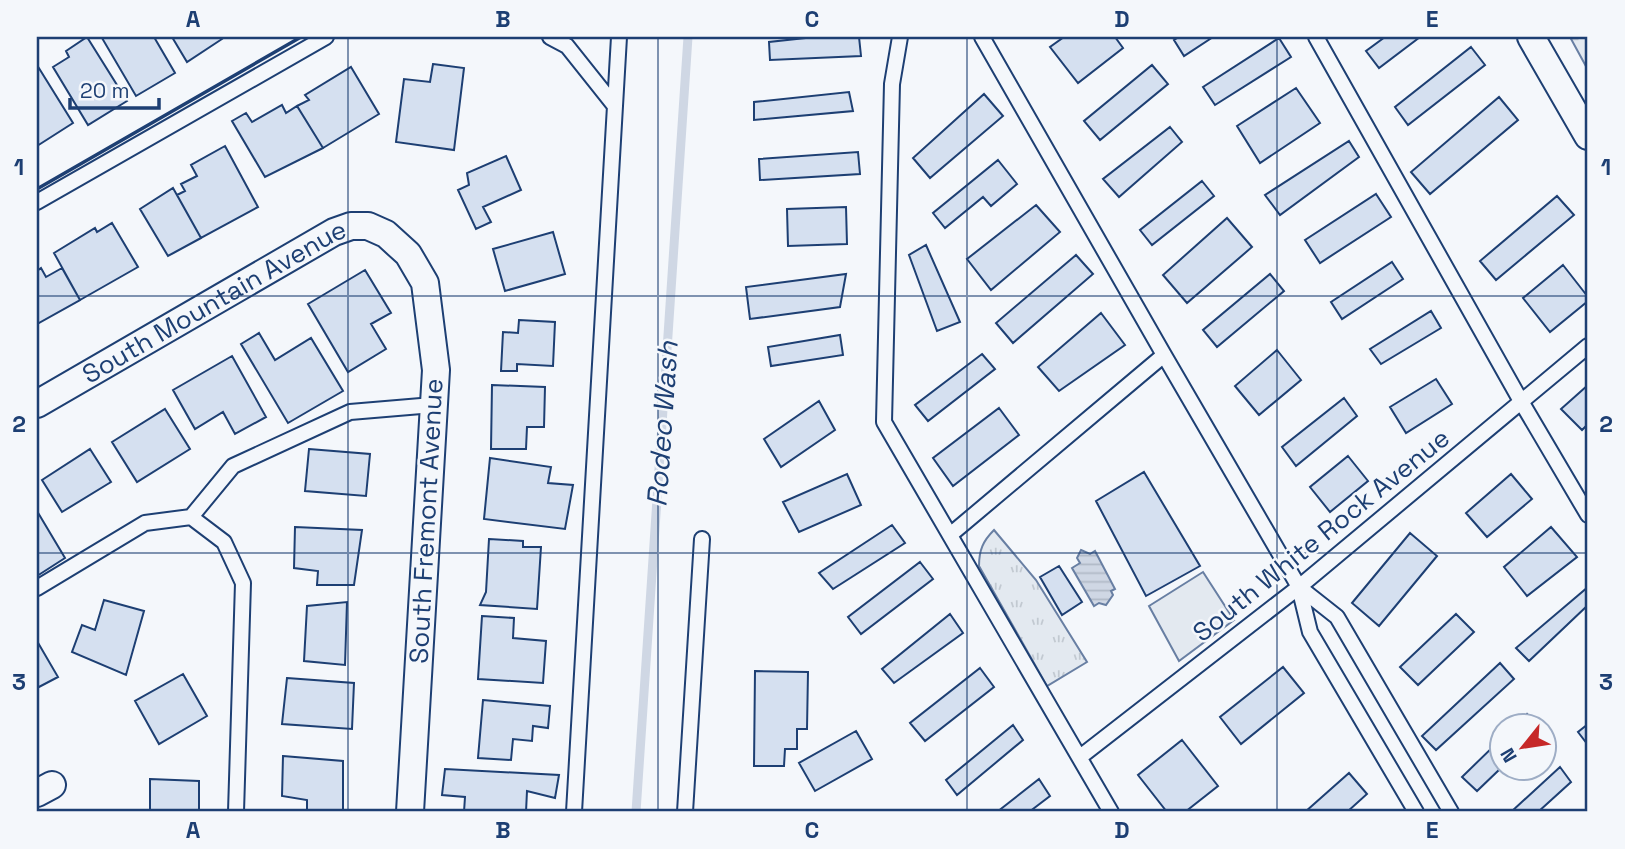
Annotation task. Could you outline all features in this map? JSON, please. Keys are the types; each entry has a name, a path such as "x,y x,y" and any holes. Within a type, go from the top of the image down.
{"street":[{"path":"1531,37 1588,135"},
{"name":"South Mountain Avenue","path":"37,404 334,232 351,226 385,228"},
{"name":"South Fremont Avenue","path":"385,228 416,265 425,283 436,370 410,812"}],"lane":[{"path":"37,202 327,37"},
{"path":"550,37 566,46 614,105"},
{"path":"574,812 619,37"},
{"path":"900,37 892,84 884,422 1111,812"},
{"path":"982,37 1299,587 1310,632 1416,812"},
{"path":"1315,37 1522,403 1588,514"},
{"name":"South White Rock Avenue","path":"1080,757 1299,587 1588,346"},
{"path":"950,535 1164,355"},
{"path":"37,588 145,523 191,517 233,466 350,412 433,405"},
{"path":"191,517 224,542 243,583 236,812"},
{"path":"685,812 702,538"},
{"path":"1299,587 1337,617 1451,812"}],"green space":[{"path":"1570,37 1588,37 1588,70"},
{"path":"994,530 1036,580 1087,662 1047,686 979,566 982,546"},
{"path":"1203,572 1234,620 1179,661 1149,606"}],"shaded area":[{"path":"1081,550 1090,554 1095,551 1115,589 1111,591 1113,595 1106,605 1099,603 1094,606 1072,568 1080,563 1077,558"}],"building":[{"path":"87,37 127,101 88,125 53,67 69,57 66,51"},
{"path":"154,37 175,73 136,96 102,38"},
{"path":"172,37 221,37 222,39 187,62"},
{"path":"815,37 859,37 861,56 770,60 769,42"},
{"path":"1064,37 1115,37 1123,48 1078,83 1050,47"},
{"path":"1179,37 1213,37 1184,56 1174,40"},
{"path":"1385,37 1420,37 1379,68 1366,51"},
{"path":"1279,38 1291,57 1215,105 1203,87"},
{"path":"1471,47 1485,65 1408,125 1395,107"},
{"path":"433,64 464,68 454,150 396,142 404,79 430,82"},
{"path":"37,65 73,123 37,146"},
{"path":"1152,65 1168,84 1100,140 1084,121"},
{"path":"351,67 379,114 323,148 297,106 309,100 305,95"},
{"path":"1296,88 1320,123 1260,163 1237,126"},
{"path":"849,92 853,111 754,120 754,102"},
{"path":"984,94 1003,116 930,178 913,158"},
{"path":"1499,97 1518,120 1430,194 1411,172"},
{"path":"282,105 286,113 297,106 323,148 265,177 232,121 246,113 252,122"},
{"path":"1170,127 1182,142 1119,197 1103,179"},
{"path":"1349,141 1359,157 1280,215 1265,195"},
{"path":"225,146 258,207 201,238 177,195 185,191 181,184 197,176 191,165"},
{"path":"858,152 860,174 760,180 759,159"},
{"path":"506,156 521,190 483,207 491,222 476,229 458,190 469,185 467,173"},
{"path":"998,160 1017,184 991,206 983,197 945,228 933,213"},
{"path":"1202,181 1214,196 1152,245 1140,230"},
{"path":"173,188 201,238 168,256 140,209"},
{"path":"1376,194 1391,217 1320,263 1305,240"},
{"path":"1557,196 1574,215 1496,280 1480,261"},
{"path":"1036,205 1060,232 991,290 967,259"},
{"path":"846,207 847,244 788,246 787,209"},
{"path":"1227,218 1252,247 1187,303 1163,275"},
{"path":"112,223 138,267 80,300 54,253 95,228 97,232"},
{"path":"553,232 565,274 505,291 493,249"},
{"path":"926,245 960,322 937,331 909,255"},
{"path":"1076,255 1093,274 1013,343 996,323"},
{"path":"1392,262 1403,279 1342,319 1331,302"},
{"path":"1563,265 1588,297 1588,301 1550,332 1523,298"},
{"path":"41,268 46,277 62,268 80,300 37,324 37,271"},
{"path":"365,270 391,313 371,324 386,349 348,372 308,304"},
{"path":"846,274 840,307 750,319 746,287"},
{"path":"1270,274 1284,291 1217,347 1203,330"},
{"path":"1431,311 1441,328 1381,364 1370,349"},
{"path":"1101,313 1125,345 1059,391 1038,367"},
{"path":"519,320 555,322 553,366 517,364 517,371 501,371 503,332 518,333"},
{"path":"259,333 275,360 311,338 343,391 288,423 241,344"},
{"path":"840,335 843,355 771,366 768,347"},
{"path":"1277,350 1301,380 1259,415 1235,386"},
{"path":"982,354 995,369 928,421 915,405"},
{"path":"232,356 266,417 235,434 223,412 195,429 173,390"},
{"path":"1436,379 1452,404 1406,433 1390,407"},
{"path":"492,385 545,387 544,427 527,427 526,449 491,449"},
{"path":"1588,385 1588,424 1582,430 1561,409"},
{"path":"1344,398 1357,416 1296,466 1282,447"},
{"path":"819,401 835,430 781,467 764,439"},
{"path":"999,408 1019,435 953,486 933,458"},
{"path":"165,409 190,449 137,482 112,442"},
{"path":"90,449 111,482 62,512 42,480"},
{"path":"309,449 370,454 366,496 305,491"},
{"path":"1348,456 1368,481 1330,512 1310,487"},
{"path":"490,458 551,467 548,483 573,485 565,529 484,519"},
{"path":"1144,472 1200,566 1146,596 1096,501"},
{"path":"847,474 861,505 799,532 783,502"},
{"path":"1511,474 1532,499 1487,537 1466,513"},
{"path":"37,511 65,558 37,576"},
{"path":"892,525 905,543 833,589 819,573"},
{"path":"295,527 362,530 354,585 317,585 318,571 294,568"},
{"path":"1551,527 1577,557 1527,596 1504,567"},
{"path":"1410,533 1437,556 1379,626 1352,603"},
{"path":"489,539 523,541 523,547 541,547 537,609 480,605 486,592"},
{"path":"920,562 933,579 861,634 848,617"},
{"path":"1059,566 1082,602 1062,615 1040,577"},
{"path":"1588,587 1588,605 1529,661 1516,648"},
{"path":"104,600 144,611 126,675 72,652 82,625 95,630"},
{"path":"347,602 345,665 304,661 307,606"},
{"path":"950,614 963,633 894,683 882,669"},
{"path":"1456,614 1474,632 1418,685 1400,667"},
{"path":"482,616 514,618 513,638 546,641 543,683 478,679"},
{"path":"37,641 58,677 37,688"},
{"path":"1500,663 1514,679 1436,750 1422,736"},
{"path":"1283,667 1304,693 1241,744 1220,717"},
{"path":"980,668 994,687 925,741 910,723"},
{"path":"755,671 808,672 807,729 797,729 797,749 785,749 784,766 754,766"},
{"path":"183,674 207,716 159,744 135,701"},
{"path":"287,678 354,683 352,729 282,724"},
{"path":"483,700 550,706 548,728 533,726 532,741 513,739 511,760 478,758"},
{"path":"1588,724 1588,745 1578,732"},
{"path":"1013,725 1023,740 957,795 946,780"},
{"path":"856,731 872,759 815,791 799,763"},
{"path":"1182,740 1218,786 1185,812 1167,812 1138,775"},
{"path":"1488,752 1488,780 1477,791 1462,777"},
{"path":"283,756 343,761 343,812 307,812 307,800 282,796"},
{"path":"1560,767 1571,782 1538,812 1511,812 1544,782 1558,782"},
{"path":"445,769 559,775 555,798 527,791 526,812 464,812 465,797 442,795"},
{"path":"1349,773 1367,794 1347,812 1305,812"},
{"path":"150,779 199,781 199,812 150,812"},
{"path":"1039,779 1050,796 1029,812 997,812"}],"waterway":[{"name":"Rodeo Wash","path":"636,812 688,37"}],"wall":[{"path":"37,189 301,37"}]}
